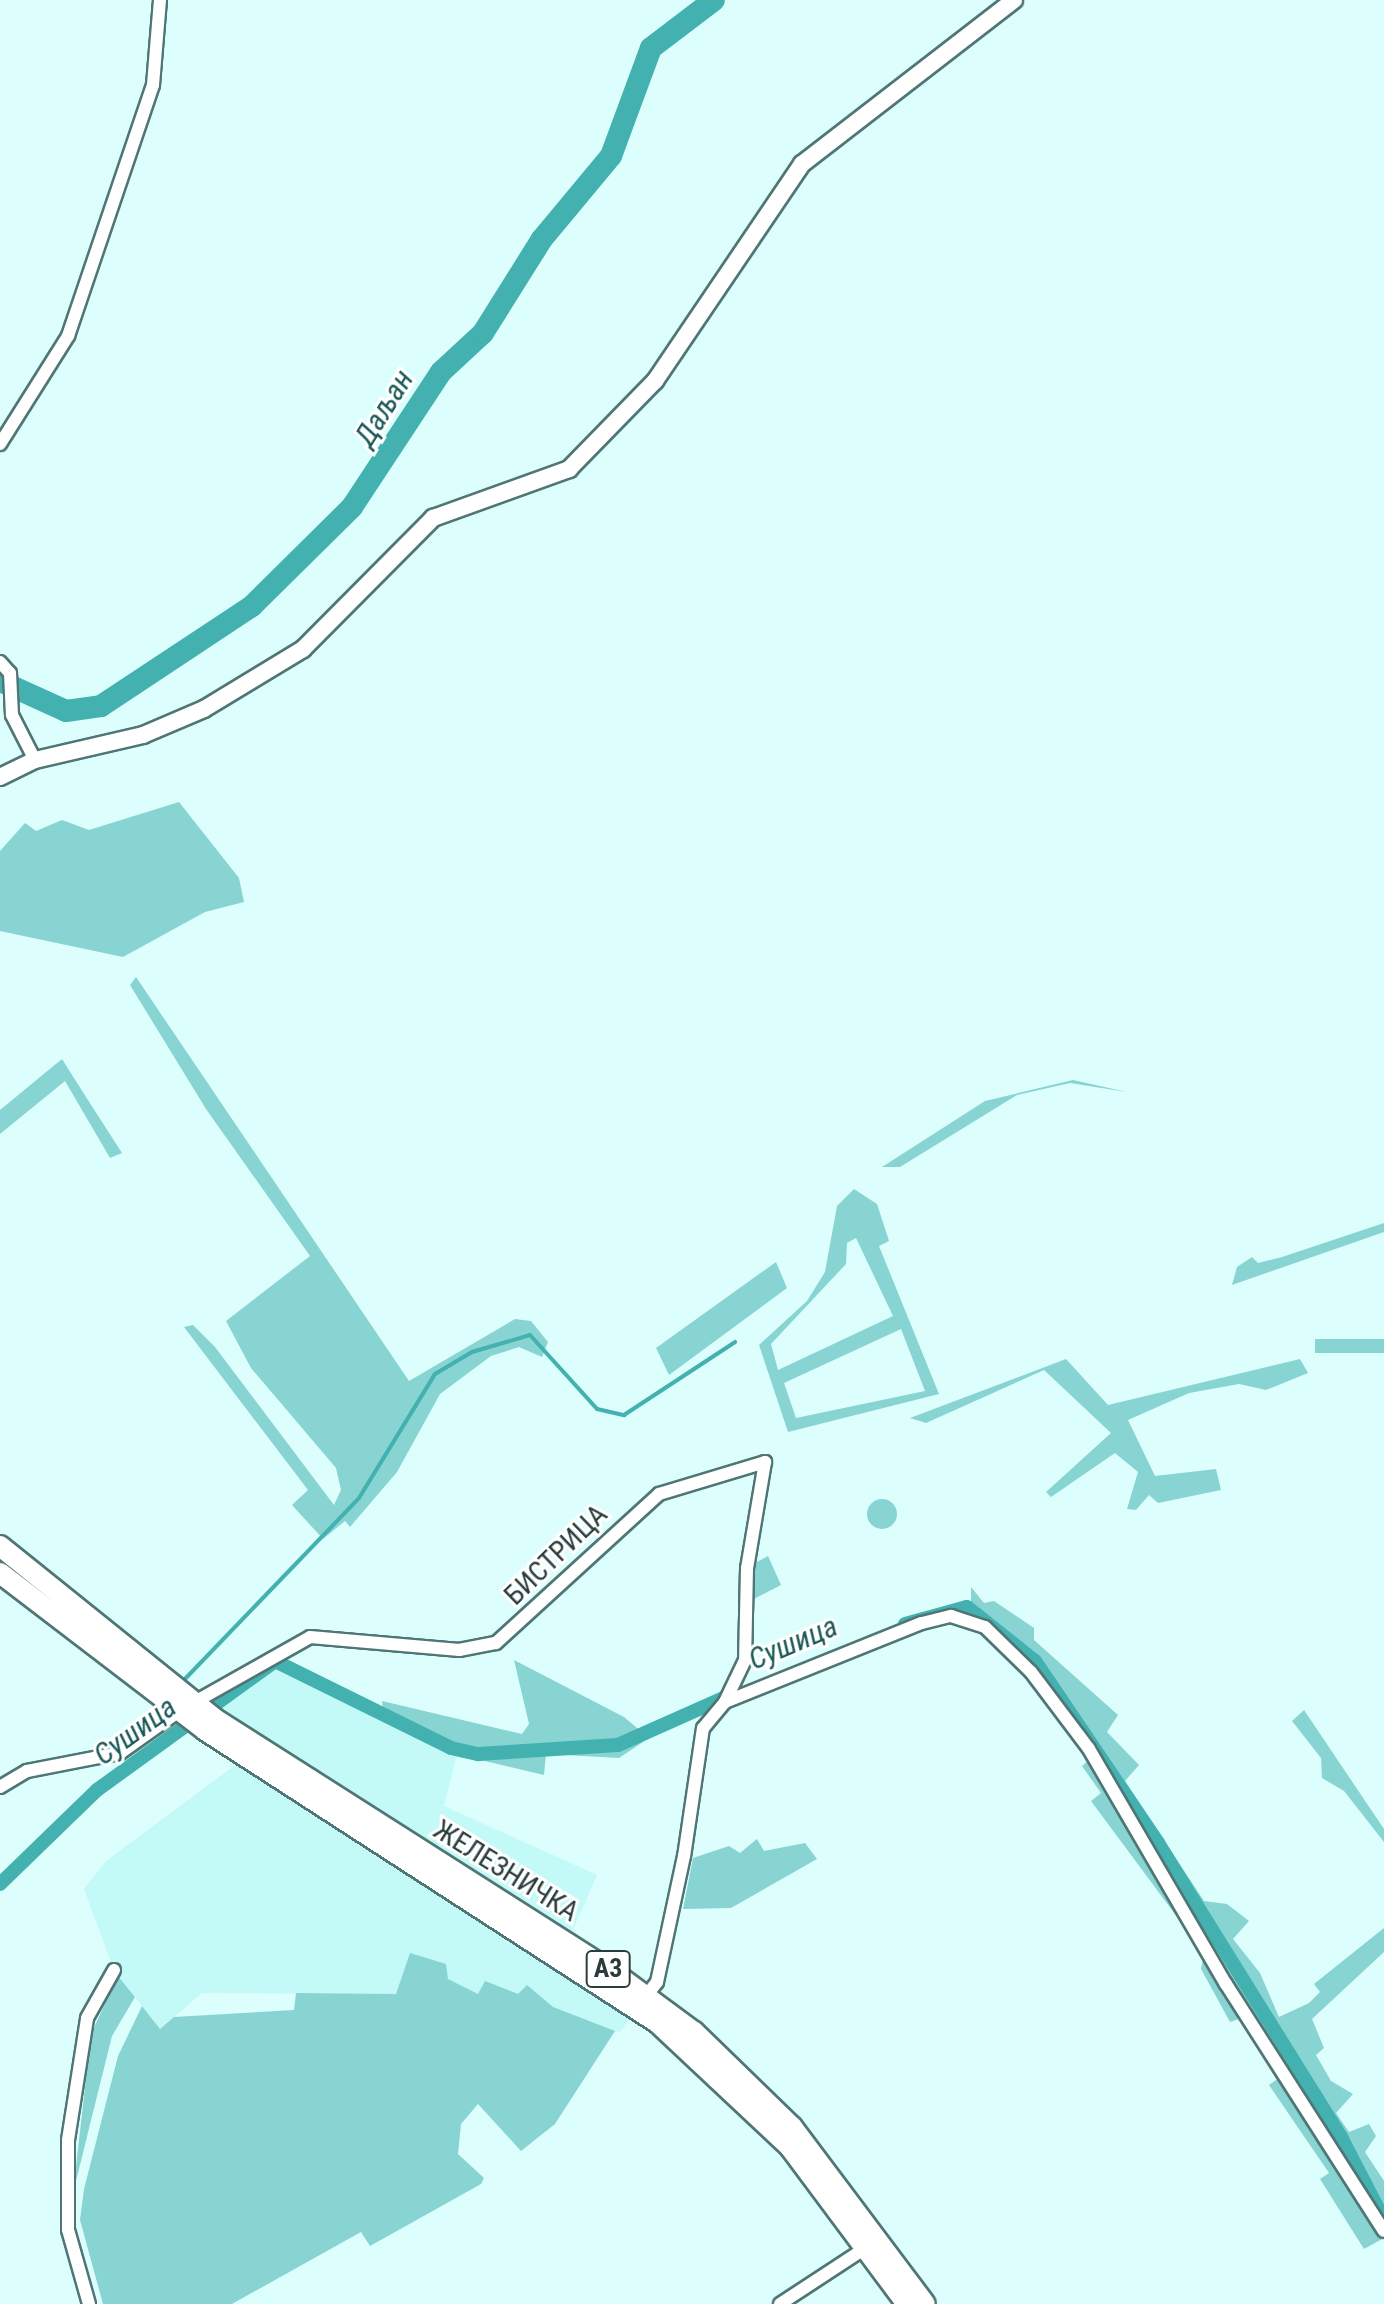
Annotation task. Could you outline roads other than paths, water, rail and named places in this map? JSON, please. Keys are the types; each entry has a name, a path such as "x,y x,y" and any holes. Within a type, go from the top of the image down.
{"main road":[{"name":"ЖЕЛЕЗНИЧКА","path":"0,1546 186,1707"},
{"name":"ЖЕЛЕЗНИЧКА","path":"0,1573 210,1725 642,2001 769,2100 873,2243 925,2304"},
{"name":"ЖЕЛЕЗНИЧКА","path":"873,2243 907,2304"}],"street":[{"path":"0,444 68,336 153,85 160,0"},
{"path":"0,777 35,760 106,746 204,709 303,649 433,518 569,469 655,381 802,164 1014,0"},
{"path":"0,662 12,683 10,704 35,760"},
{"name":"БИСТРИЦА","path":"0,1787 27,1771 120,1753 186,1707 310,1637 459,1650 496,1643 659,1494 757,1460 765,1462 747,1568 745,1660 728,1686 725,1702"},
{"path":"642,2001 657,1982 684,1856 696,1753 703,1728 725,1702 922,1623 951,1616 985,1627 1031,1672 1089,1749 1226,1984 1384,2231"},
{"path":"89,2304 68,2230 68,2140 87,2018 114,1970"},
{"path":"780,2304 873,2243"}],"waterway":[{"name":"Даљан","path":"0,681 66,711 101,706 252,606 352,507 441,372 483,333 542,239 611,156 651,48 714,0"},
{"path":"184,1680 359,1498 435,1374 472,1352 530,1335 597,1409 624,1415 735,1342"},
{"name":"Сушица","path":"905,1624 967,1607 1035,1661 1158,1843 1342,2139 1384,2220"},
{"name":"Сушица","path":"0,1884 97,1790 275,1661 451,1748 478,1754 618,1745 737,1692"},
{"path":"133,1737 151,1714"}]}
